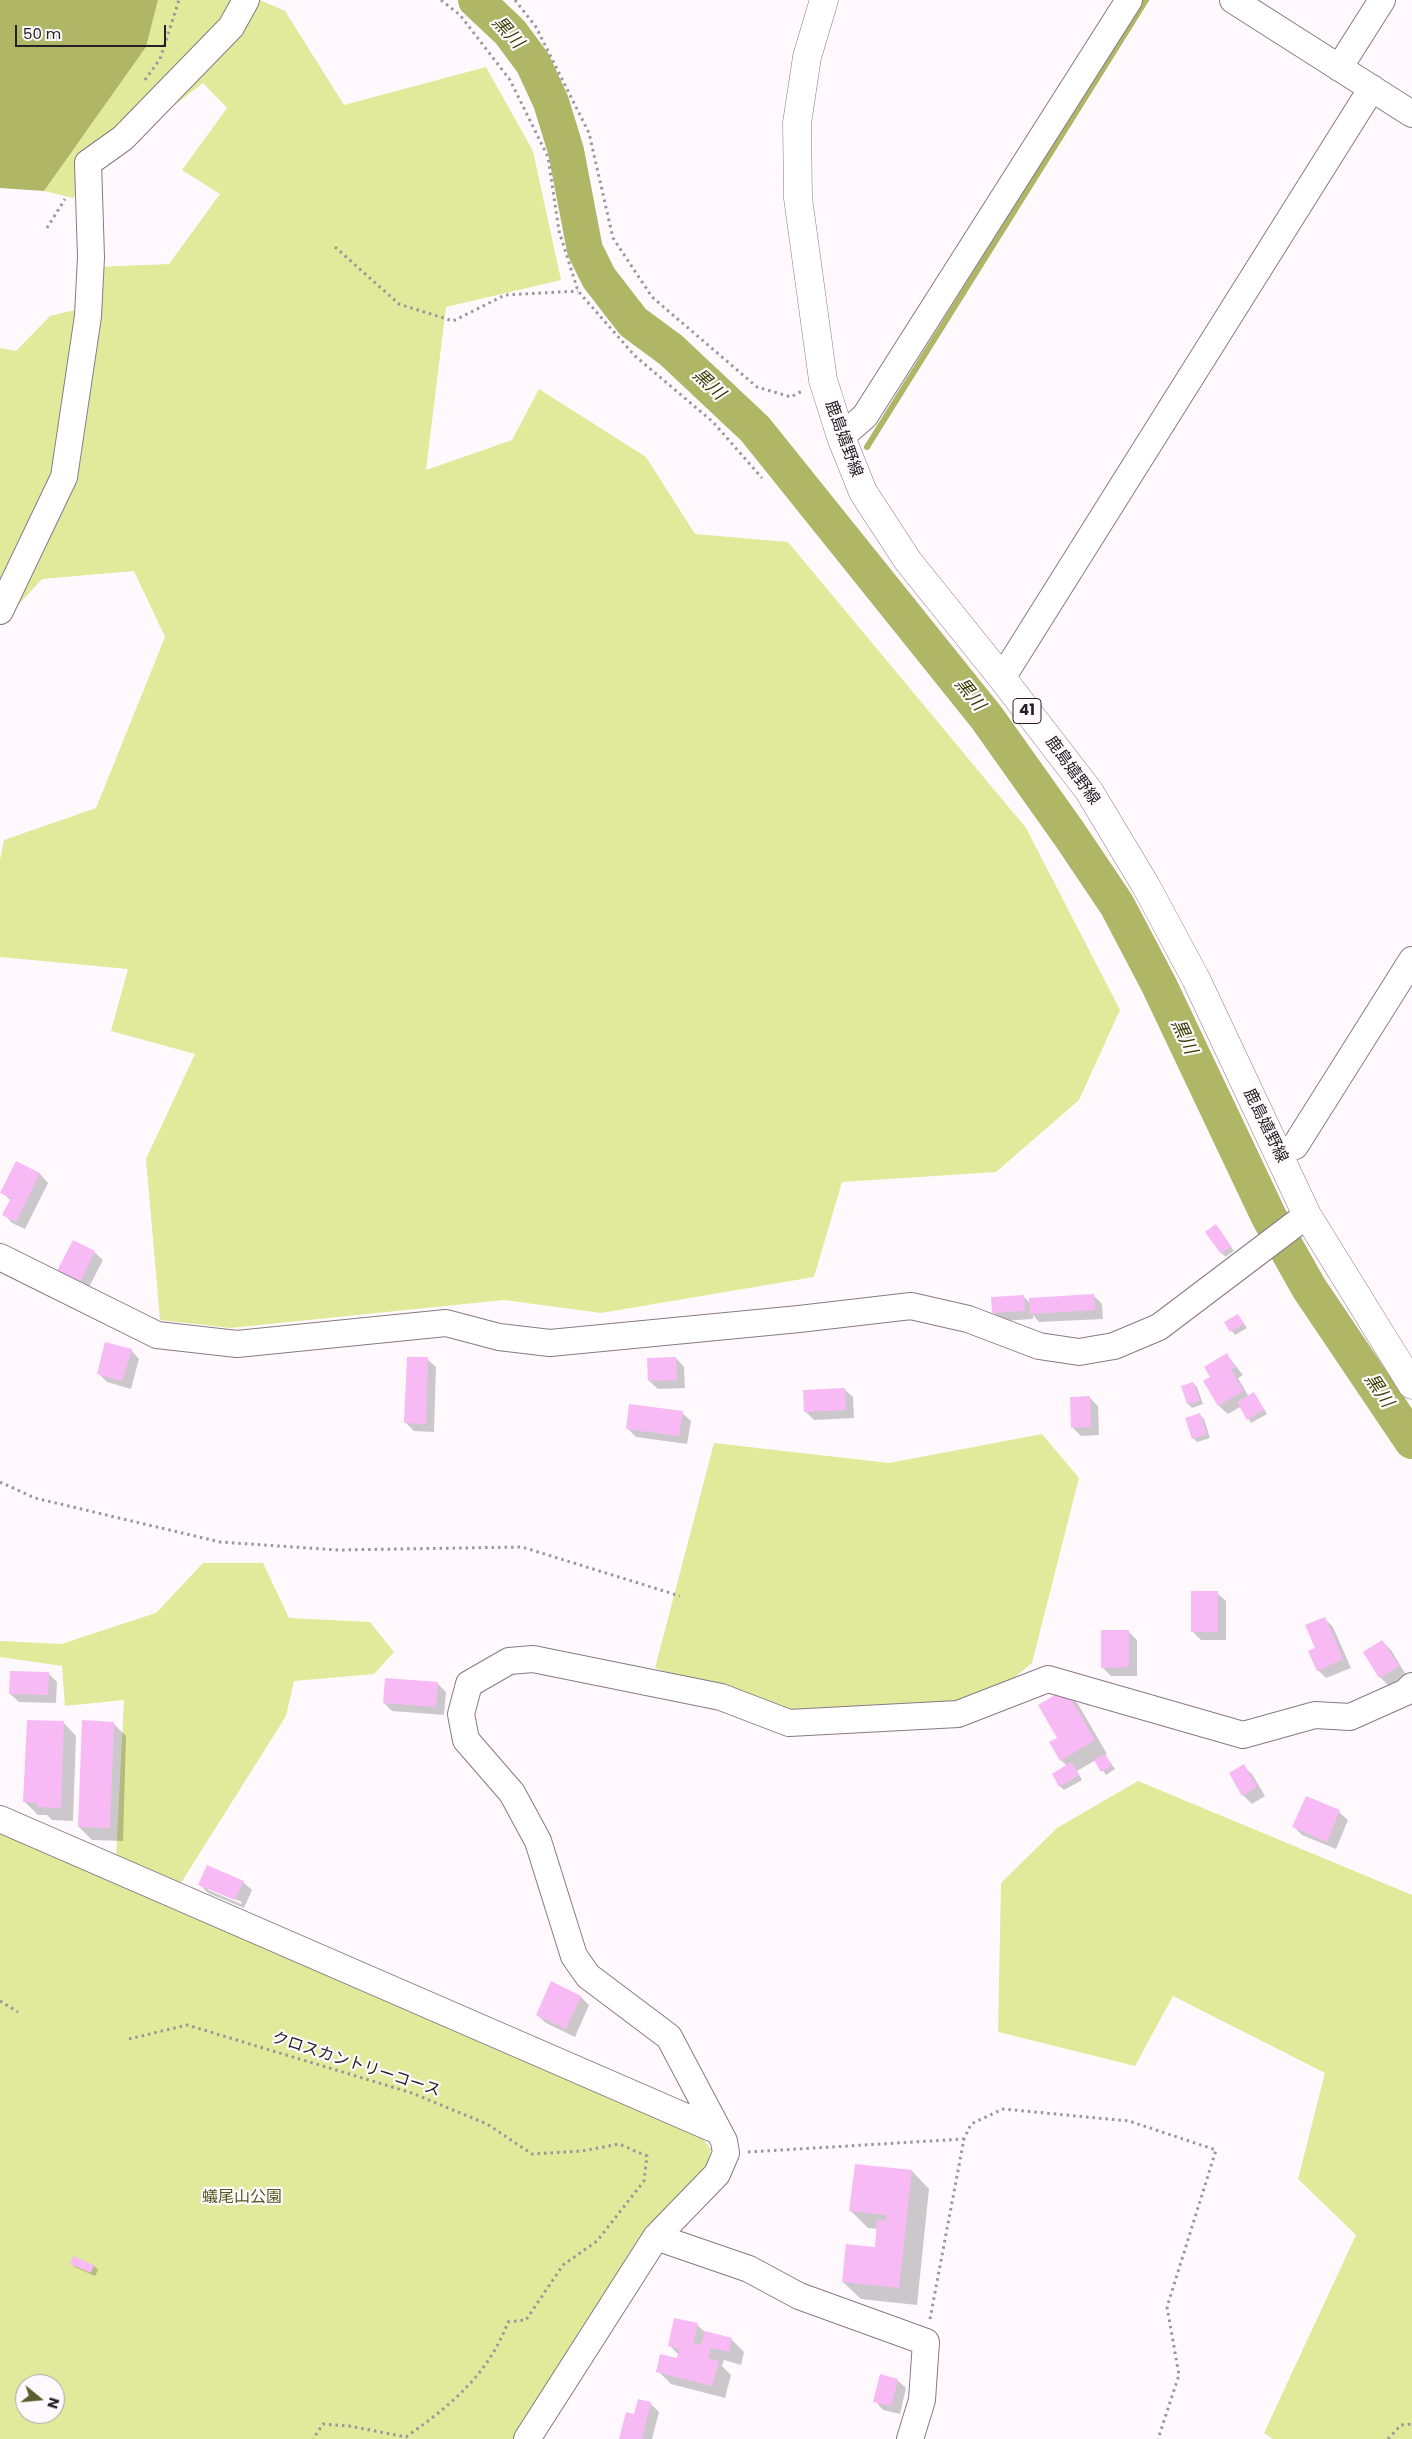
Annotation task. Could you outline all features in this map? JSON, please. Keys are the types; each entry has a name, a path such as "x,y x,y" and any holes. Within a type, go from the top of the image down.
{"main road":[{"name":"鹿島嬉野線","path":"824,0 807,57 797,124 798,198 823,380 841,437 863,492 908,561 1002,678 1089,791 1146,886 1196,979 1228,1052 1307,1215 1412,1385"}],"street":[{"path":"0,610 64,477 88,316 91,257 88,163 123,138 231,27 246,0"},
{"path":"841,437 865,416 1129,0"},
{"path":"1232,0 1412,114"},
{"path":"1340,68 1382,0"},
{"path":"1002,678 1372,88"},
{"path":"1279,1154 1295,1146 1412,960"},
{"path":"0,1257 158,1335 237,1344 446,1323 499,1337 550,1343 799,1319 910,1306 968,1319 1039,1346 1079,1352 1114,1346 1159,1327 1307,1215"},
{"path":"527,2439 656,2237 717,2174 721,2141 669,2036 588,1976 574,1956 538,1841 512,1793 466,1740 461,1714 469,1684 509,1661 533,1658 721,1697 789,1723 958,1714 1048,1679 1243,1736 1315,1715 1350,1718 1406,1692 1412,1686"},
{"path":"0,1819 721,2141"},
{"path":"656,2237 749,2269 799,2296 926,2342 922,2400 910,2439"}],"path":[{"path":"441,0 460,14 510,80 548,157 559,231 578,291 636,356 712,422 762,478"},
{"path":"515,0 536,27 589,133 613,238 652,298 757,386 792,396 823,380"},
{"path":"335,247 399,304 453,321 505,295 578,291"},
{"path":"0,1482 34,1498 220,1542 338,1550 522,1548 680,1596"},
{"path":"0,2001 18,2012"},
{"name":"クロスカントリーコース","path":"129,2039 187,2025 412,2093 487,2124 532,2154 582,2151 619,2144 646,2156 644,2181 616,2219 597,2241 564,2265 526,2320 508,2322 500,2342 460,2396 406,2437 349,2426 323,2424 313,2439"},
{"path":"926,2342 964,2140 971,2124 1003,2109 1130,2121 1216,2150 1167,2306 1179,2375 1158,2439"},
{"path":"721,2141 964,2140"},
{"path":"1388,2439 1401,2425 1412,2424"}],"green space":[{"path":"158,0 260,0 285,11 344,105 486,67 533,151 561,280 446,307 426,470 512,440 539,389 646,457 695,534 788,542 1026,828 1120,1010 1079,1100 996,1172 842,1182 814,1277 601,1313 504,1300 230,1328 160,1320 146,1159 195,1054 111,1031 128,969 0,957 0,860 4,840 96,808 165,637 134,571 42,579 0,625 0,348 16,351 50,316 99,304 97,267 169,264 220,194 182,170 227,108 203,83 95,167 73,198 44,191 146,47"},
{"path":"1042,1434 1079,1478 1032,1663 1004,1686 954,1706 797,1715 655,1668 714,1443 889,1463"},
{"name":"蟻尾山公園","path":"203,1563 263,1563 289,1618 370,1622 394,1652 374,1674 294,1681 286,1716 169,1902 696,2131 711,2149 706,2169 651,2226 514,2439 0,2439 0,1828 115,1878 124,1700 65,1706 62,1666 0,1657 0,1641 61,1644 156,1613"},
{"path":"1138,1781 1412,1895 1412,2439 1273,2439 1264,2433 1356,2235 1298,2179 1325,2073 1173,1996 1135,2066 998,2032 1001,1883 1057,1828"}],"shaded area":[{"path":"0,0 158,0 146,47 44,191 0,188"}],"building":[{"path":"16,1161 40,1173 16,1222 2,1215 11,1198 0,1193"},
{"path":"1216,1224 1231,1246 1221,1254 1205,1232"},
{"path":"73,1240 95,1251 80,1282 57,1271"},
{"path":"1094,1294 1095,1310 1030,1314 1029,1298"},
{"path":"1024,1295 1025,1311 992,1313 991,1297"},
{"path":"1238,1314 1244,1324 1230,1332 1224,1322"},
{"path":"105,1342 132,1349 122,1381 97,1374"},
{"path":"1227,1353 1235,1367 1231,1369 1243,1391 1218,1406 1203,1381 1210,1377 1204,1367"},
{"path":"407,1357 428,1357 426,1424 404,1423"},
{"path":"676,1357 677,1380 648,1381 647,1358"},
{"path":"1193,1382 1200,1401 1187,1404 1181,1386"},
{"path":"845,1388 846,1410 804,1412 803,1390"},
{"path":"1254,1392 1264,1409 1247,1420 1237,1402"},
{"path":"1090,1396 1091,1427 1071,1428 1070,1397"},
{"path":"629,1404 683,1411 679,1436 626,1429"},
{"path":"1200,1413 1207,1434 1192,1439 1185,1418"},
{"path":"1191,1591 1218,1591 1218,1632 1191,1632"},
{"path":"1325,1617 1343,1659 1317,1671 1308,1651 1315,1648 1305,1625"},
{"path":"1101,1630 1129,1630 1129,1667 1101,1668"},
{"path":"1382,1640 1399,1666 1379,1678 1363,1652"},
{"path":"10,1671 49,1672 48,1695 9,1694"},
{"path":"385,1678 438,1682 436,1707 383,1703"},
{"path":"1065,1689 1095,1740 1060,1761 1049,1742 1057,1738 1038,1705"},
{"path":"27,1720 64,1721 61,1808 37,1807 37,1803 23,1802"},
{"path":"82,1720 114,1722 110,1828 78,1827"},
{"path":"1105,1754 1112,1765 1101,1772 1094,1760"},
{"path":"1071,1762 1079,1775 1059,1787 1052,1774"},
{"path":"1244,1764 1257,1787 1242,1796 1229,1773"},
{"path":"1306,1796 1340,1810 1327,1842 1292,1827"},
{"path":"207,1865 244,1881 235,1900 198,1885"},
{"path":"551,1981 581,1996 566,2029 536,2015"},
{"path":"855,2164 912,2170 899,2288 842,2282 846,2244 875,2247 877,2220 886,2221 886,2215 849,2211"},
{"path":"73,2256 94,2265 91,2273 70,2264"},
{"path":"674,2318 698,2323 693,2343 701,2345 705,2331 732,2338 729,2352 711,2348 708,2358 719,2361 712,2386 656,2372 660,2354 677,2358 679,2349 668,2346"},
{"path":"880,2374 898,2379 891,2406 873,2402"},
{"path":"638,2399 651,2402 642,2439 619,2439 626,2412 634,2414"}],"waterway":[{"name":"黒川","path":"476,0 510,32 533,63 551,102 566,151 585,250 599,278 633,322 671,350 755,429 987,718 1070,835 1117,905 1159,985 1269,1217 1309,1288 1412,1441"},
{"path":"867,447 1146,0"}]}
